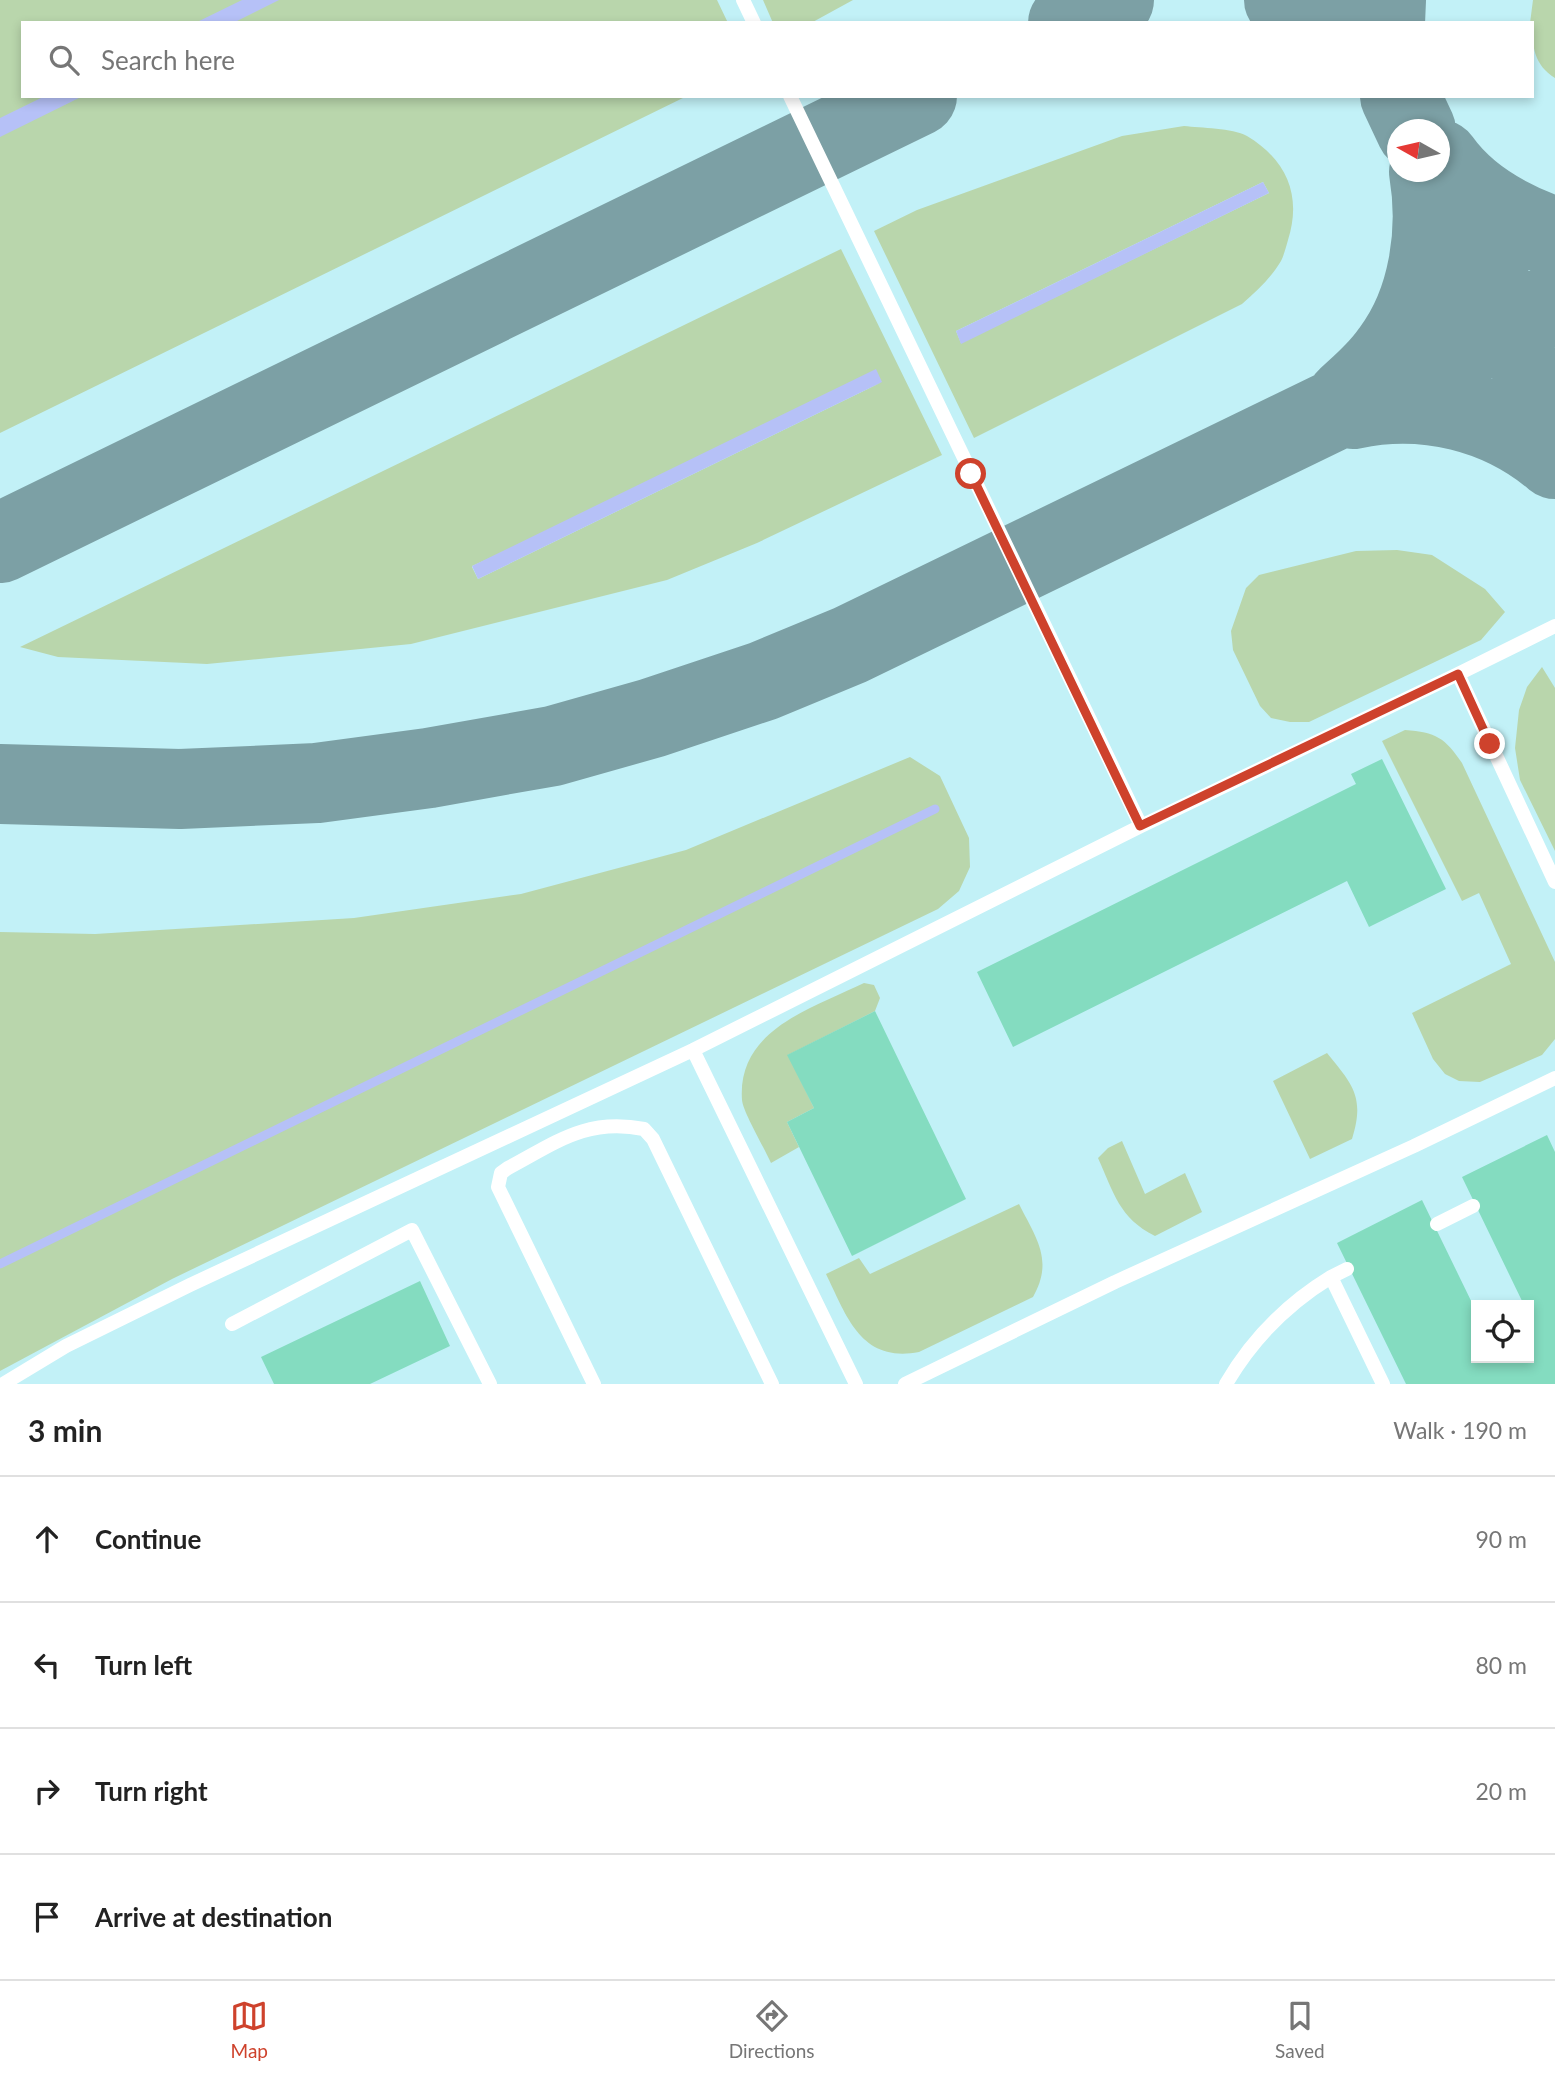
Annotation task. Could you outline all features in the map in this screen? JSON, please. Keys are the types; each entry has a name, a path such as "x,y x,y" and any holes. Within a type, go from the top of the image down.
{"lane":[{"path":"743,0 753,21"},
{"path":"791,98 1140,826"},
{"path":"3,1384 66,1346 190,1285 693,1050 1140,826 1555,626"},
{"path":"1458,674 1555,882"},
{"path":"693,1050 856,1384"},
{"path":"905,1384 1115,1282 1414,1146 1555,1078"},
{"path":"594,1384 498,1187 501,1173 508,1168 564,1139 589,1128 604,1125 644,1129 653,1139 772,1384"},
{"path":"1437,1224 1473,1206"},
{"path":"232,1324 412,1230 490,1384"},
{"path":"1226,1384 1257,1339 1275,1321 1307,1291 1347,1269"},
{"path":"1331,1277 1382,1384"}],"green space":[{"path":"0,0 717,0 727,21 21,21 21,98 683,98 0,433"},
{"path":"763,0 853,0 815,21 772,21"},
{"path":"1533,0 1555,0 1555,78 1538,61 1534,44 1534,21 1530,21"},
{"path":"1184,126 1233,131 1247,136 1261,146 1281,168 1292,194 1292,224 1281,261 1273,273 1242,304 974,438 874,231 917,210 1122,136","holes":["1263,182 1269,193 961,343 956,331"]},
{"path":"841,249 942,455 757,543 667,580 411,644 207,664 58,657 20,647","holes":["882,382 478,579 472,566"]},
{"path":"1397,550 1432,555 1485,589 1505,612 1481,640 1309,722 1271,718 1260,706 1233,650 1231,631 1246,588 1259,575 1356,551"},
{"path":"1542,667 1555,688 1555,851 1520,780 1515,748 1519,710 1527,687"},
{"path":"1405,730 1425,732 1439,738 1462,763 1555,962 1555,1039 1542,1055 1480,1082 1459,1081 1445,1074 1433,1059 1412,1013 1511,964 1479,893 1462,901 1382,741"},
{"path":"910,757 940,776 969,838 970,867 959,891 938,909 172,1279 0,1371 0,932 95,934 354,918 521,894 686,850"},
{"path":"864,983 874,985 880,998 875,1011 788,1055 814,1108 787,1122 799,1147 771,1163 743,1106 744,1076 752,1055 765,1038 782,1024"},
{"path":"1327,1053 1354,1092 1357,1102 1356,1125 1352,1139 1310,1159 1273,1081"},
{"path":"1122,1141 1145,1194 1185,1173 1202,1212 1155,1236 1133,1221 1119,1203 1098,1158 1108,1148"},
{"path":"1019,1204 1036,1239 1042,1260 1042,1272 1033,1297 919,1352 899,1354 883,1350 870,1343 849,1320 826,1274 859,1258 870,1274"}],"water":[{"path":"242,0 279,0 237,21 199,21"},
{"path":"41,98 79,98 0,137 0,118"},
{"path":"1263,182 1269,193 961,344 956,331"},
{"path":"876,369 882,382 478,579 472,566"}],"building":[{"path":"1382,759 1446,889 1369,927 1347,881 1013,1047 977,972 1356,784 1351,774"},
{"path":"875,1011 966,1199 852,1256 787,1122 814,1108 787,1055"},
{"path":"1547,1135 1555,1152 1555,1384 1406,1384 1337,1243 1422,1200 1471,1301 1471,1363 1534,1363 1534,1300 1522,1300 1462,1177"},
{"path":"420,1281 450,1346 370,1384 274,1384 261,1357"}],"waterway":[{"path":"0,1264 935,809"}],"taxiway":[{"path":"1072,21 1114,0"},
{"path":"1284,0 1325,21"},
{"path":"1385,21 1386,0"},
{"path":"0,543 913,98"},
{"path":"1401,98 1411,119"},
{"path":"1450,173 1491,207 1522,224 1555,237"},
{"path":"1347,398 1387,358 1405,332 1415,311 1423,288 1431,242 1433,218 1430,182"},
{"path":"1441,182 1555,416"},
{"path":"0,784 180,789 317,783 429,768 553,746 652,718 763,681 850,645 1555,303"},
{"path":"1353,409 1407,404 1460,411 1510,429 1555,459"}],"route":[{"path":"971,474 1140,826 1458,674 1490,744"}]}
